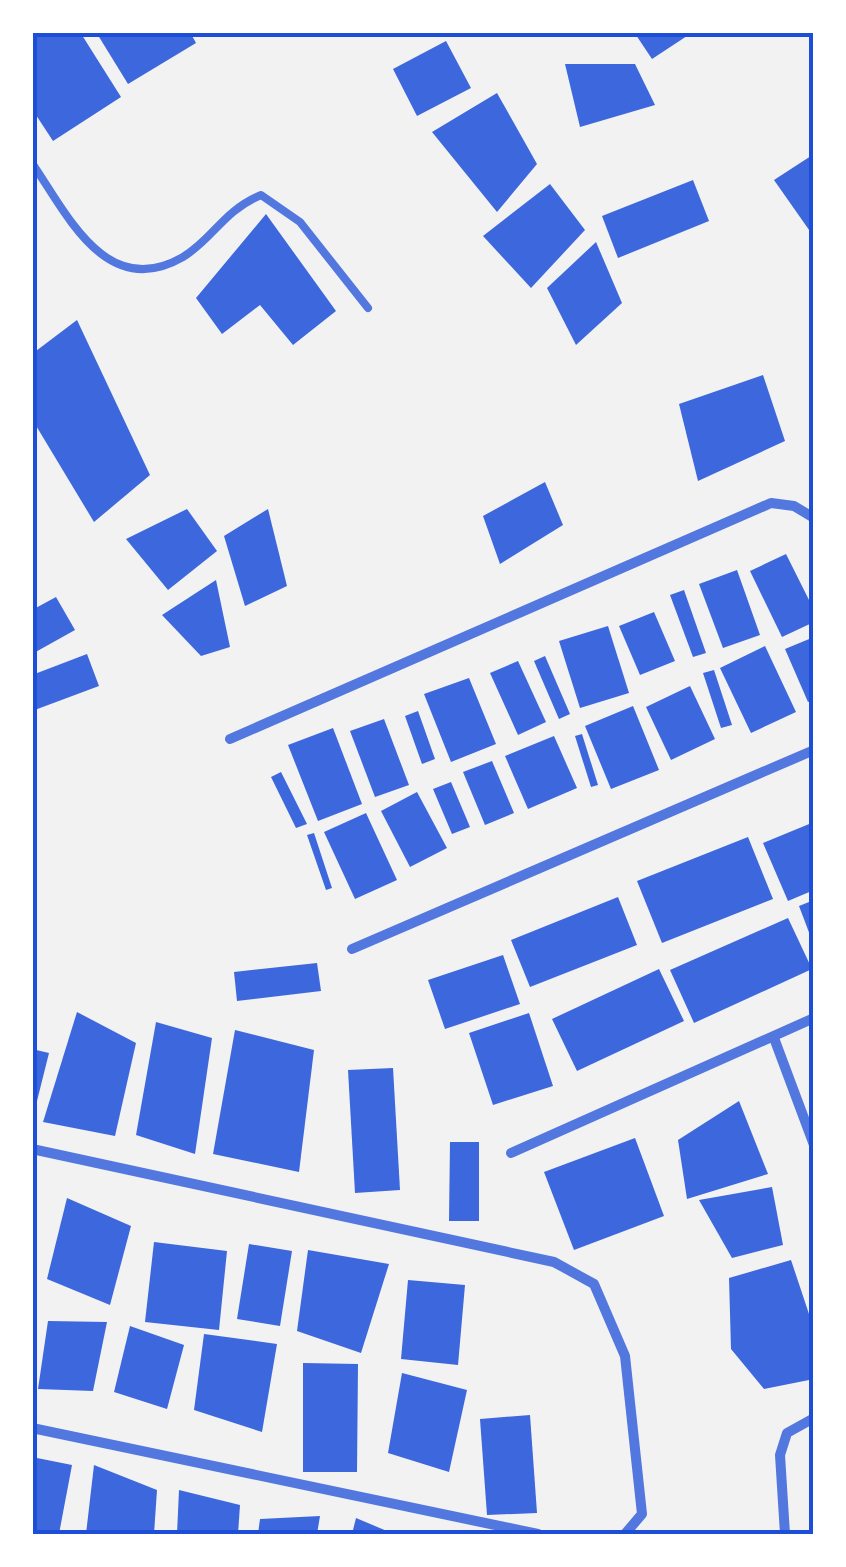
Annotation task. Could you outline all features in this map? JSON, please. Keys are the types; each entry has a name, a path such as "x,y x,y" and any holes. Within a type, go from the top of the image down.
{"street":[{"path":"230,739 771,502 794,506 814,518"},
{"path":"352,948 814,750"},
{"path":"511,1154 814,1018"},
{"path":"774,1038 814,1145"},
{"path":"32,1148 554,1262 594,1284 625,1356 642,1514 624,1534"},
{"path":"785,1534 780,1455 787,1434 814,1418"},
{"path":"32,1428 538,1534"}],"lane":[{"path":"32,164 82,236 113,264 144,271 184,256 235,206 262,195 300,222 368,308"}],"building":[{"path":"32,32 80,32 121,97 53,141 32,109"},
{"path":"96,32 190,32 196,43 128,84"},
{"path":"634,32 693,32 652,59"},
{"path":"446,41 471,88 417,116 393,69"},
{"path":"565,64 635,64 655,105 580,127"},
{"path":"497,93 537,164 497,212 432,132"},
{"path":"814,154 814,237 774,180"},
{"path":"693,180 709,221 618,258 602,216"},
{"path":"550,184 585,230 531,288 483,236"},
{"path":"266,214 336,311 293,345 260,305 222,334 196,298"},
{"path":"596,242 622,303 576,345 547,288"},
{"path":"77,320 150,475 94,522 32,419 32,354"},
{"path":"763,375 785,441 698,481 679,404"},
{"path":"545,482 563,525 500,564 483,516"},
{"path":"187,509 217,551 168,590 126,539"},
{"path":"268,509 287,586 245,606 224,536"},
{"path":"786,554 814,610 814,622 782,637 750,571"},
{"path":"737,570 760,635 723,648 699,584"},
{"path":"216,580 230,647 201,656 162,615"},
{"path":"684,590 706,653 693,657 670,595"},
{"path":"56,597 75,630 32,654 32,610"},
{"path":"654,612 675,661 640,675 619,626"},
{"path":"608,626 629,693 580,708 559,641"},
{"path":"814,637 814,700 808,702 785,649"},
{"path":"765,646 796,712 751,733 720,668"},
{"path":"87,654 99,686 32,711 32,675"},
{"path":"545,656 570,714 559,719 534,661"},
{"path":"518,661 546,722 518,735 490,673"},
{"path":"714,670 732,725 721,728 703,673"},
{"path":"469,678 496,744 451,762 424,694"},
{"path":"690,686 715,739 671,760 646,707"},
{"path":"633,706 659,770 611,789 585,726"},
{"path":"418,711 435,759 422,764 405,716"},
{"path":"384,719 409,785 375,797 350,731"},
{"path":"333,728 362,804 318,821 288,745"},
{"path":"582,734 598,785 591,787 575,736"},
{"path":"554,736 577,788 528,809 505,756"},
{"path":"492,761 514,813 485,825 463,772"},
{"path":"281,772 307,824 296,828 271,777"},
{"path":"451,782 470,827 452,834 433,789"},
{"path":"417,792 447,848 410,867 381,811"},
{"path":"366,813 397,880 355,899 324,832"},
{"path":"814,822 814,890 788,901 763,843"},
{"path":"314,833 332,888 326,890 307,835"},
{"path":"748,837 773,899 662,943 637,881"},
{"path":"618,897 637,945 530,987 511,940"},
{"path":"814,900 814,943 813,943 799,906"},
{"path":"788,918 812,969 694,1023 670,970"},
{"path":"503,955 520,1004 445,1029 428,980"},
{"path":"317,963 321,991 237,1001 234,972"},
{"path":"659,969 684,1021 577,1071 552,1019"},
{"path":"77,1012 136,1043 115,1136 43,1122"},
{"path":"529,1013 553,1086 493,1105 469,1033"},
{"path":"156,1022 212,1038 195,1154 136,1135"},
{"path":"235,1030 314,1050 299,1172 213,1154"},
{"path":"32,1049 49,1053 34,1113 32,1113"},
{"path":"393,1068 400,1190 355,1193 348,1070"},
{"path":"739,1101 768,1174 687,1199 678,1140"},
{"path":"635,1138 664,1216 574,1250 544,1172"},
{"path":"450,1142 479,1142 479,1221 449,1221"},
{"path":"772,1187 783,1245 732,1258 699,1200"},
{"path":"67,1198 131,1226 110,1305 47,1279"},
{"path":"154,1242 227,1251 219,1330 145,1322"},
{"path":"249,1244 292,1251 280,1326 237,1319"},
{"path":"308,1250 389,1264 361,1353 297,1331"},
{"path":"791,1260 814,1329 814,1379 764,1389 731,1349 729,1278"},
{"path":"408,1280 465,1285 458,1365 401,1359"},
{"path":"48,1321 107,1322 93,1391 38,1389"},
{"path":"130,1326 184,1345 167,1409 114,1392"},
{"path":"204,1334 277,1344 262,1432 194,1410"},
{"path":"303,1363 358,1364 357,1472 303,1472"},
{"path":"402,1373 467,1390 449,1472 388,1453"},
{"path":"530,1415 537,1513 487,1515 480,1419"},
{"path":"32,1457 72,1465 59,1534 32,1534"},
{"path":"94,1465 157,1490 154,1534 86,1534"},
{"path":"179,1490 240,1505 238,1534 177,1534"},
{"path":"320,1516 317,1534 258,1534 260,1519"},
{"path":"356,1518 394,1534 352,1534"}]}
